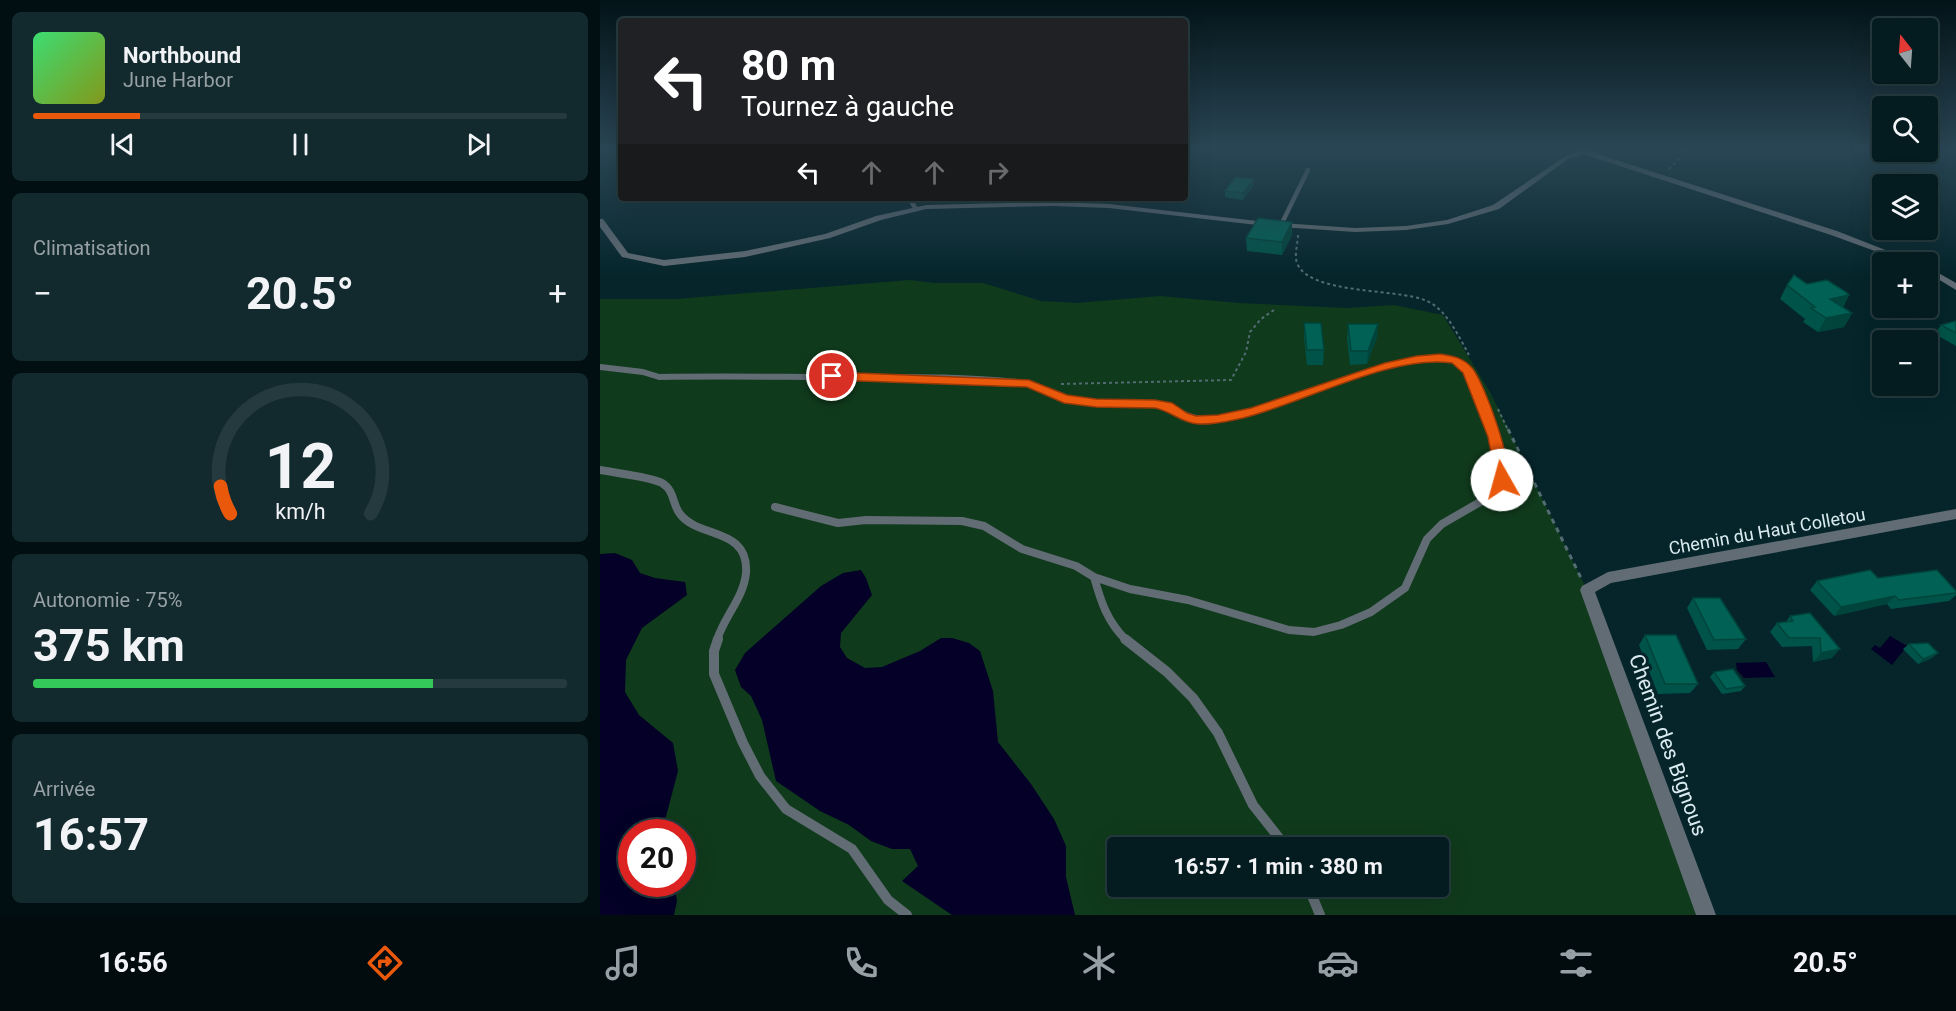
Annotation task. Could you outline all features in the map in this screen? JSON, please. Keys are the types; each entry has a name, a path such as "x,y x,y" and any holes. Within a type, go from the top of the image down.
{"street":[{"path":"600,221 625,255 664,263 745,254 827,236 879,218 926,207 1053,204 1109,206 1281,225 1355,230 1396,229 1448,222 1496,207 1519,191"},
{"path":"1700,191 1842,235 1886,252"},
{"path":"1938,276 1956,287"},
{"name":"Chemin du Haut Colletou","path":"1587,590 1608,578 1956,514"},
{"name":"Chemin des Bignous","path":"1587,590 1706,915"}],"lane":[{"path":"1281,225 1298,191"},
{"path":"911,201 916,209"},
{"path":"600,367 643,372 659,377 823,376 1029,384 1064,399 1096,403 1167,406 1182,416 1196,420 1218,419 1254,411 1390,365 1440,358 1455,360 1468,371 1495,437 1502,480 1487,498 1442,524 1427,539 1406,588 1371,612 1341,625 1314,632 1289,630 1188,600 1130,589 1094,576 1076,566 1022,549 984,526 962,521 866,520 838,523 775,507"},
{"path":"600,470 661,482 671,490 680,514 692,523 727,537 743,552 746,573 742,589 720,630 714,651 714,674 743,743 760,776 786,809 852,849 888,900 908,915"},
{"path":"1094,576 1103,608 1113,627 1167,672 1193,698 1218,733 1253,805 1278,837"},
{"path":"1313,897 1320,915"}],"path":[{"path":"1299,226 1297,262 1301,270 1310,277 1364,290 1411,296 1428,302 1443,315 1471,358"},
{"path":"1029,384 1231,380 1246,352 1250,332 1261,319 1274,310"},
{"path":"1495,403 1587,590"}],"green space":[{"path":"910,280 934,283 983,283 1041,301 1077,303 1160,296 1239,303 1347,308 1394,305 1443,315 1490,392 1587,590 1706,915 600,915 600,299 676,299"}],"shaded area":[{"path":"615,553 632,560 640,573 655,578 685,582 687,595 642,628 626,660 625,692 639,715 673,743 678,771 665,819 618,819 618,897 676,897 674,915 600,915 600,554"},
{"path":"861,570 872,595 841,633 840,647 847,658 865,668 882,667 920,651 941,638 952,638 969,643 980,651 993,691 998,742 1031,784 1054,819 1066,846 1066,877 1075,915 952,915 902,881 918,866 910,849 892,849 871,841 849,825 820,811 776,781 762,720 751,696 741,687 735,670 745,653 821,586 843,573"},
{"path":"1890,636 1907,646 1892,665 1871,649 1875,645 1880,648"},
{"path":"1766,662 1775,677 1744,678 1737,670 1736,663"}],"building":[{"path":"1225,191 1245,191 1243,193"},
{"path":"1258,218 1292,222 1282,242 1246,238"},
{"path":"1794,275 1807,284 1827,280 1846,292 1849,295 1830,299 1852,313 1826,318 1811,308 1815,307 1787,285"},
{"path":"1956,321 1956,333 1941,325"},
{"path":"1304,323 1321,323 1324,350 1307,350"},
{"path":"1348,324 1378,324 1368,351 1351,351"},
{"path":"1870,570 1878,578 1937,570 1956,593 1899,600 1895,596 1841,607 1817,581"},
{"path":"1693,598 1720,598 1746,639 1714,640"},
{"path":"1810,613 1840,649 1821,653 1820,638 1789,638 1777,623 1793,621 1790,616"},
{"path":"1645,635 1676,635 1698,684 1665,684"},
{"path":"1928,643 1938,653 1923,659 1909,644"},
{"path":"1733,669 1745,686 1726,689 1714,672"}],"route":[{"path":"832,376 1029,384 1064,399 1096,403 1167,406 1182,416 1196,420 1218,419 1254,411 1390,365 1440,358 1455,360 1468,371 1495,437 1502,480"}]}
